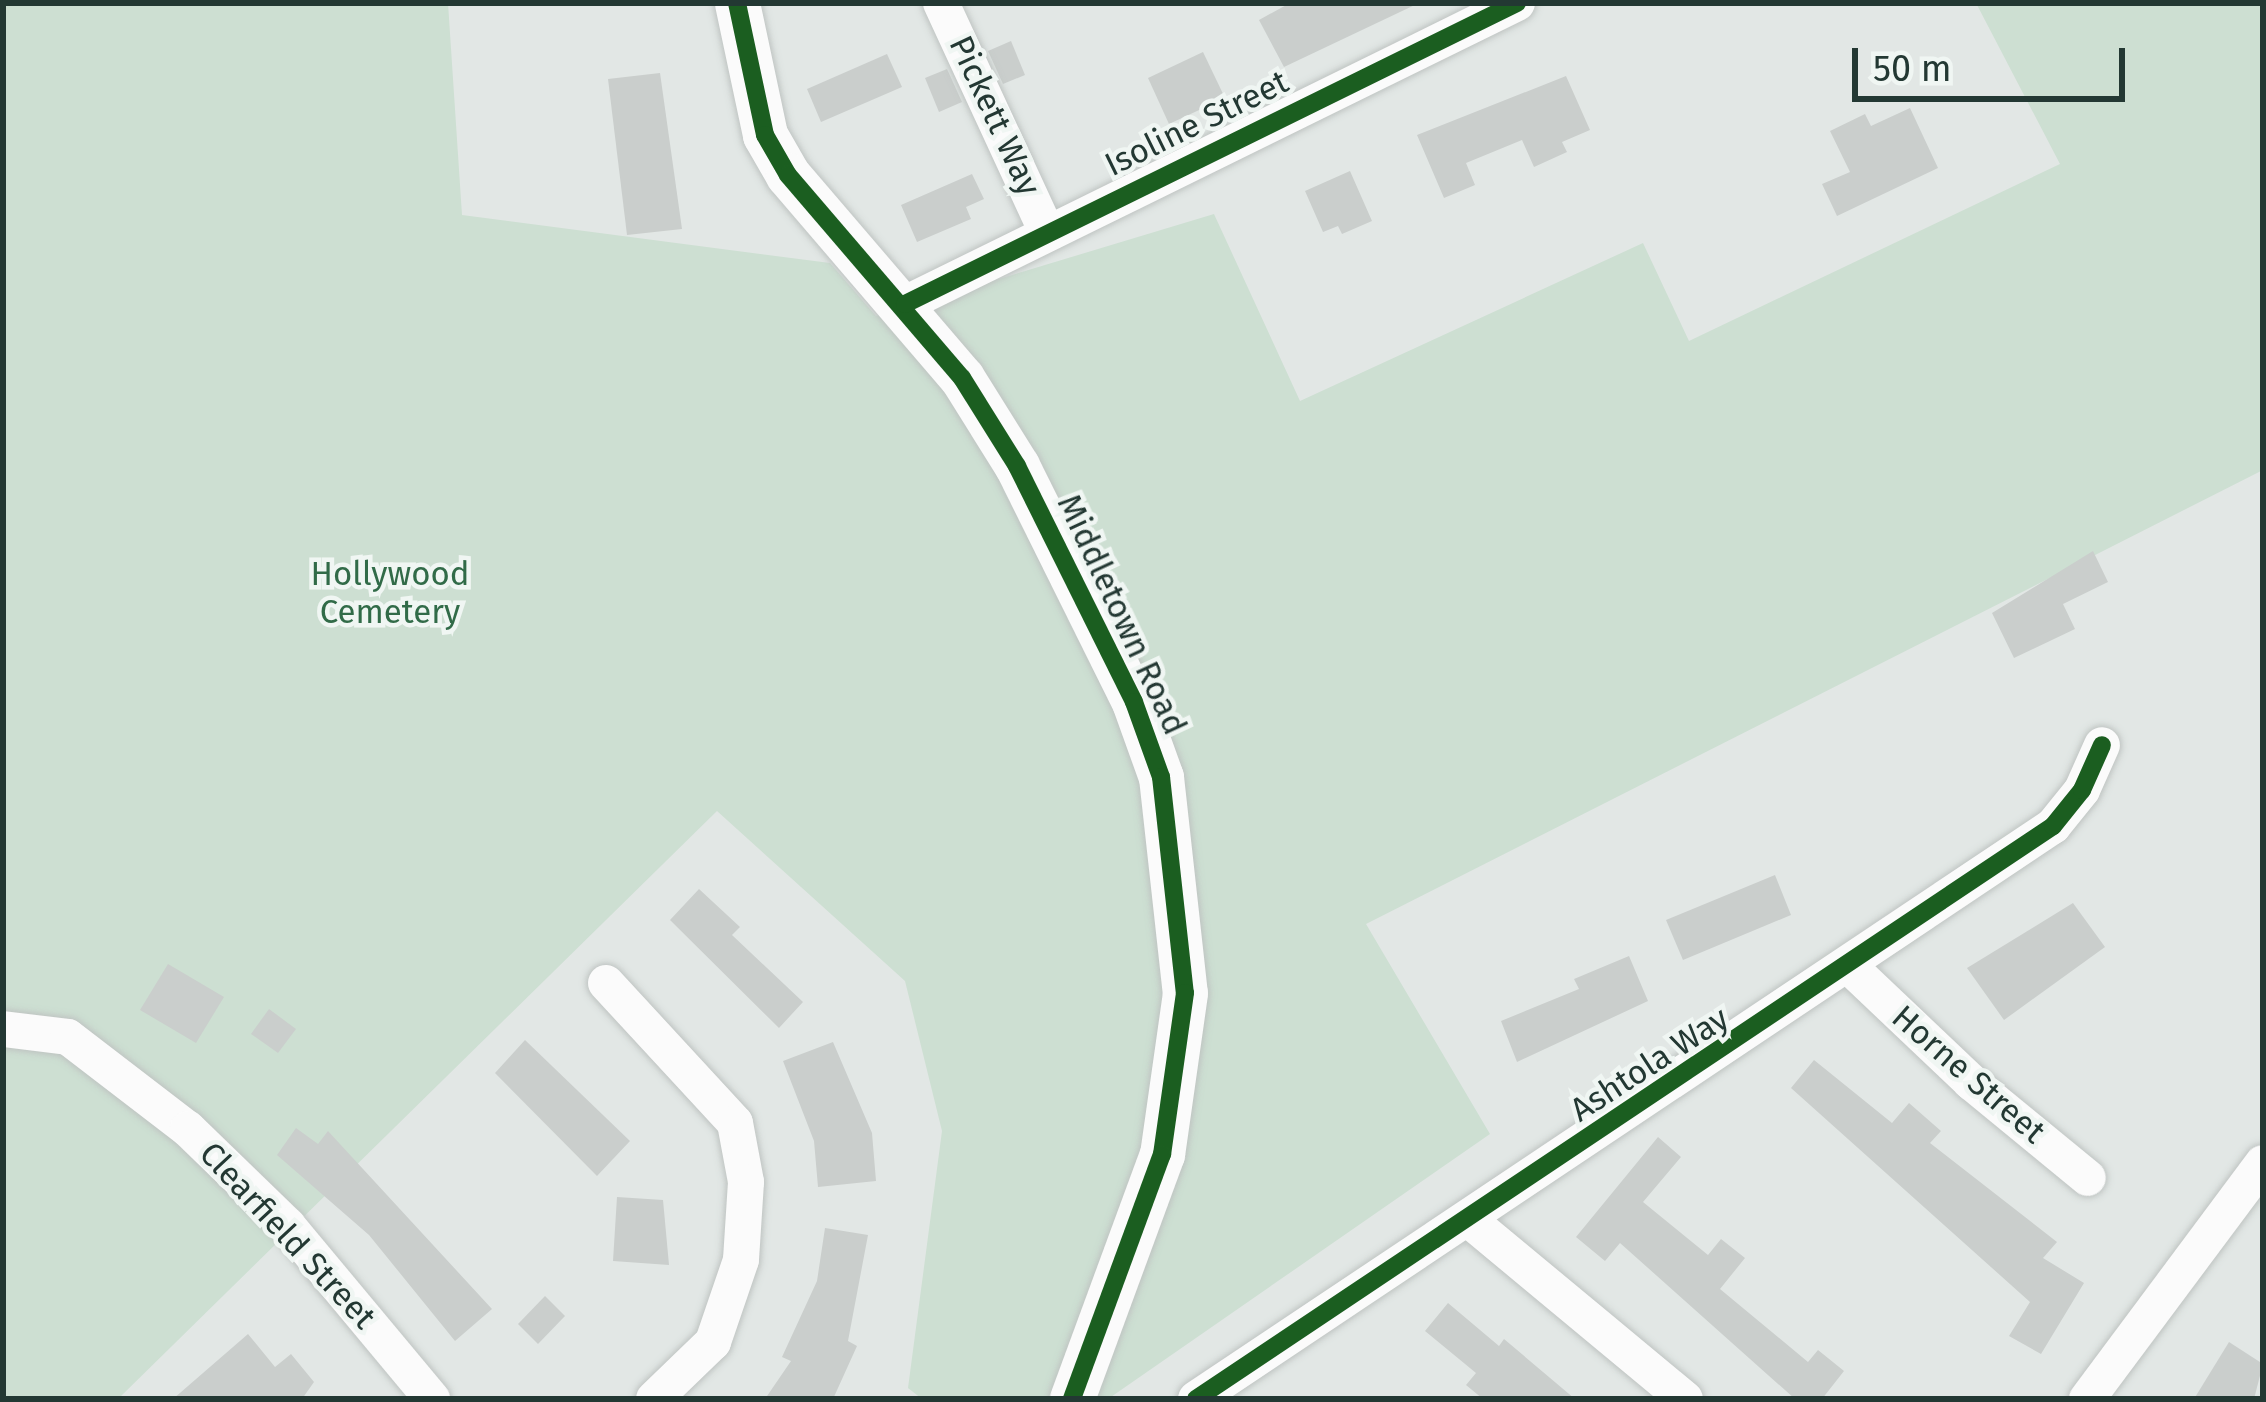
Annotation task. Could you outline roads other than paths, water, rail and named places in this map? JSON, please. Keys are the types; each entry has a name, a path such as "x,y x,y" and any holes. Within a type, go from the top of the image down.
{"street":[{"name":"Middletown Road","path":"737,3 765,135 788,175 905,304 1017,466 1134,702 1161,776 1185,993 1162,1154 1072,1399"},
{"name":"Isoline Street","path":"905,304 1046,230 1517,3"},
{"name":"Pickett Way","path":"957,8 1046,230"},
{"name":"Ashtola Way","path":"1196,1399 1851,968 2054,826 2082,790 2102,745"},
{"name":"Horne Street","path":"1851,968 1971,1082 2089,1178"},
{"path":"606,983 735,1123 746,1183 741,1260 712,1342 654,1399"},
{"name":"Clearfield Street","path":"3,1029 68,1036 188,1129 288,1226 432,1399"},
{"path":"2087,1399 2263,1163"},
{"path":"1468,1219 1685,1399"}],"park label":[{"name":"Hollywood Cemetery","path":"390,594"}]}
